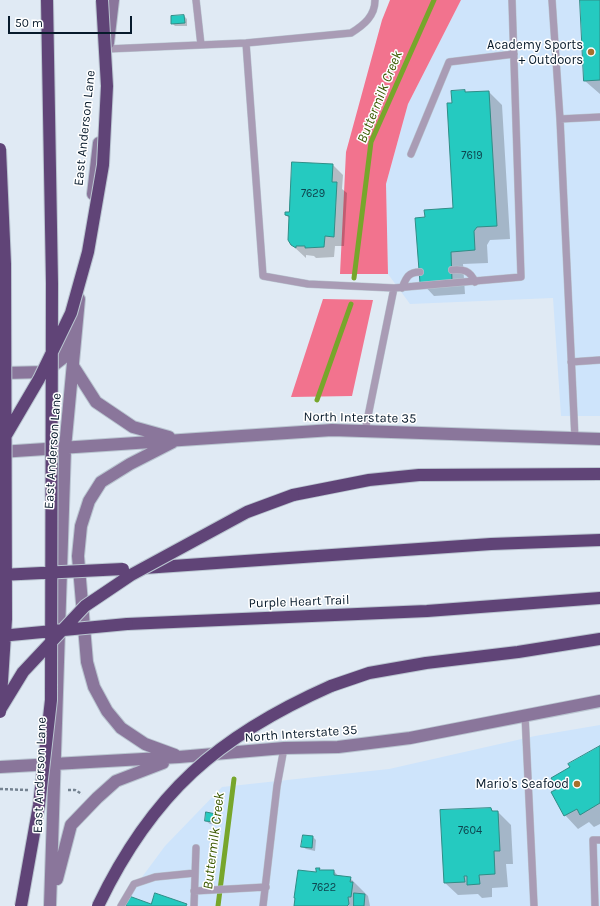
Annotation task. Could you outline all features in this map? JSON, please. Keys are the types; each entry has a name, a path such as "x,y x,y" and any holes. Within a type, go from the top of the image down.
{"highway":[{"path":"20,906 40,806 51,700 52,282 47,0"},
{"path":"0,444 39,379 71,313 88,252 103,165 107,86 102,0"},
{"path":"0,149 5,264 6,611 0,711"},
{"path":"0,711 23,672 85,606 132,575 247,512 293,495 369,480 419,475 600,474"},
{"path":"0,575 123,569 491,544 600,540"},
{"name":"Purple Heart Trail","path":"0,636 126,624 427,611 600,598"},
{"path":"98,906 112,877 141,831 169,796 190,774 242,733 294,702 331,686 369,673 426,663 518,652 600,639"}],"main road":[{"name":"East Anderson Lane","path":"51,906 64,448 73,366 75,326 98,157 107,49 113,0"},
{"path":"0,371 4,373 45,372 63,358 75,326"},
{"path":"73,366 96,402 133,427 178,440"},
{"name":"North Interstate 35","path":"0,452 332,430 600,439"},
{"path":"178,440 130,464 101,482 89,502 81,526 78,556 86,662 94,687 107,711 121,728 145,744 180,757"},
{"name":"North Interstate 35","path":"0,767 180,757 284,748 338,748 410,738 600,701"},
{"path":"51,906 60,862 71,825 97,798 116,782 180,757"}],"lane":[{"path":"196,0 201,45"},
{"path":"107,49 246,43 351,33 363,25 375,9 376,0"},
{"path":"246,43 263,276 308,284 394,288 521,277 512,0"},
{"path":"552,0 560,119 575,439"},
{"path":"411,154 449,62 514,54"},
{"path":"560,119 600,117"},
{"path":"452,270 464,269 472,275 475,282"},
{"path":"402,288 406,277 413,272 420,272"},
{"path":"366,431 394,288"},
{"path":"571,362 600,360"},
{"path":"525,715 534,906"},
{"path":"263,906 266,888 268,853 284,748"},
{"path":"595,906 593,840 600,840"},
{"path":"194,906 196,848"},
{"path":"120,906 134,884 155,877 195,874"},
{"path":"194,891 266,888"}],"path":[{"path":"0,789 29,790"},
{"path":"62,789 75,790 82,794"}],"shaded area":[{"path":"390,0 461,0 408,104 386,184 388,274 340,274 346,152 382,20"},
{"path":"461,0 600,0 600,416 561,416 553,298 410,304 388,274 386,184 408,104"},
{"path":"323,299 373,300 352,396 291,397"},
{"path":"600,725 600,906 123,906 128,896 165,846 222,787 389,769 535,736"}],"building":[{"name":"Academy Sports + Outdoors","path":"580,0 600,0 600,80 584,81"},
{"path":"184,15 185,23 171,24 171,16"},
{"path":"465,90 465,92 489,91 497,226 477,227 474,231 475,250 451,252 452,281 420,283 415,218 425,217 424,210 453,208 447,103 452,103 451,91"},
{"path":"292,162 333,164 332,182 337,182 334,237 325,236 324,247 305,248 305,246 296,246 296,248 291,245 288,240 289,216 285,215 285,212 289,212"},
{"name":"Mario's Seafood","path":"600,746 600,803 580,815 577,809 564,816 551,792 557,789 551,778 570,767 568,764"},
{"path":"491,808 492,811 498,811 500,851 494,851 495,874 479,875 480,884 467,885 467,876 464,876 465,882 444,883 440,810"},
{"path":"206,812 216,814 215,822 205,821"},
{"path":"303,835 313,836 312,848 301,847"},
{"path":"316,868 320,868 319,870 334,870 334,875 351,877 350,882 353,882 351,897 348,897 349,904 347,906 294,906 298,870 316,872"},
{"path":"155,893 187,904 186,906 126,906 129,896 151,904"},
{"path":"354,893 365,894 364,906 354,906"}],"waterway":[{"name":"Buttermilk Creek","path":"354,278 371,142 434,0"},
{"name":"Buttermilk Creek","path":"317,400 351,304"},
{"name":"Buttermilk Creek","path":"218,906 234,779"}],"place":[{"name":"Academy Sports + Outdoors","path":"591,52"},
{"name":"Mario's Seafood","path":"577,784"}]}
